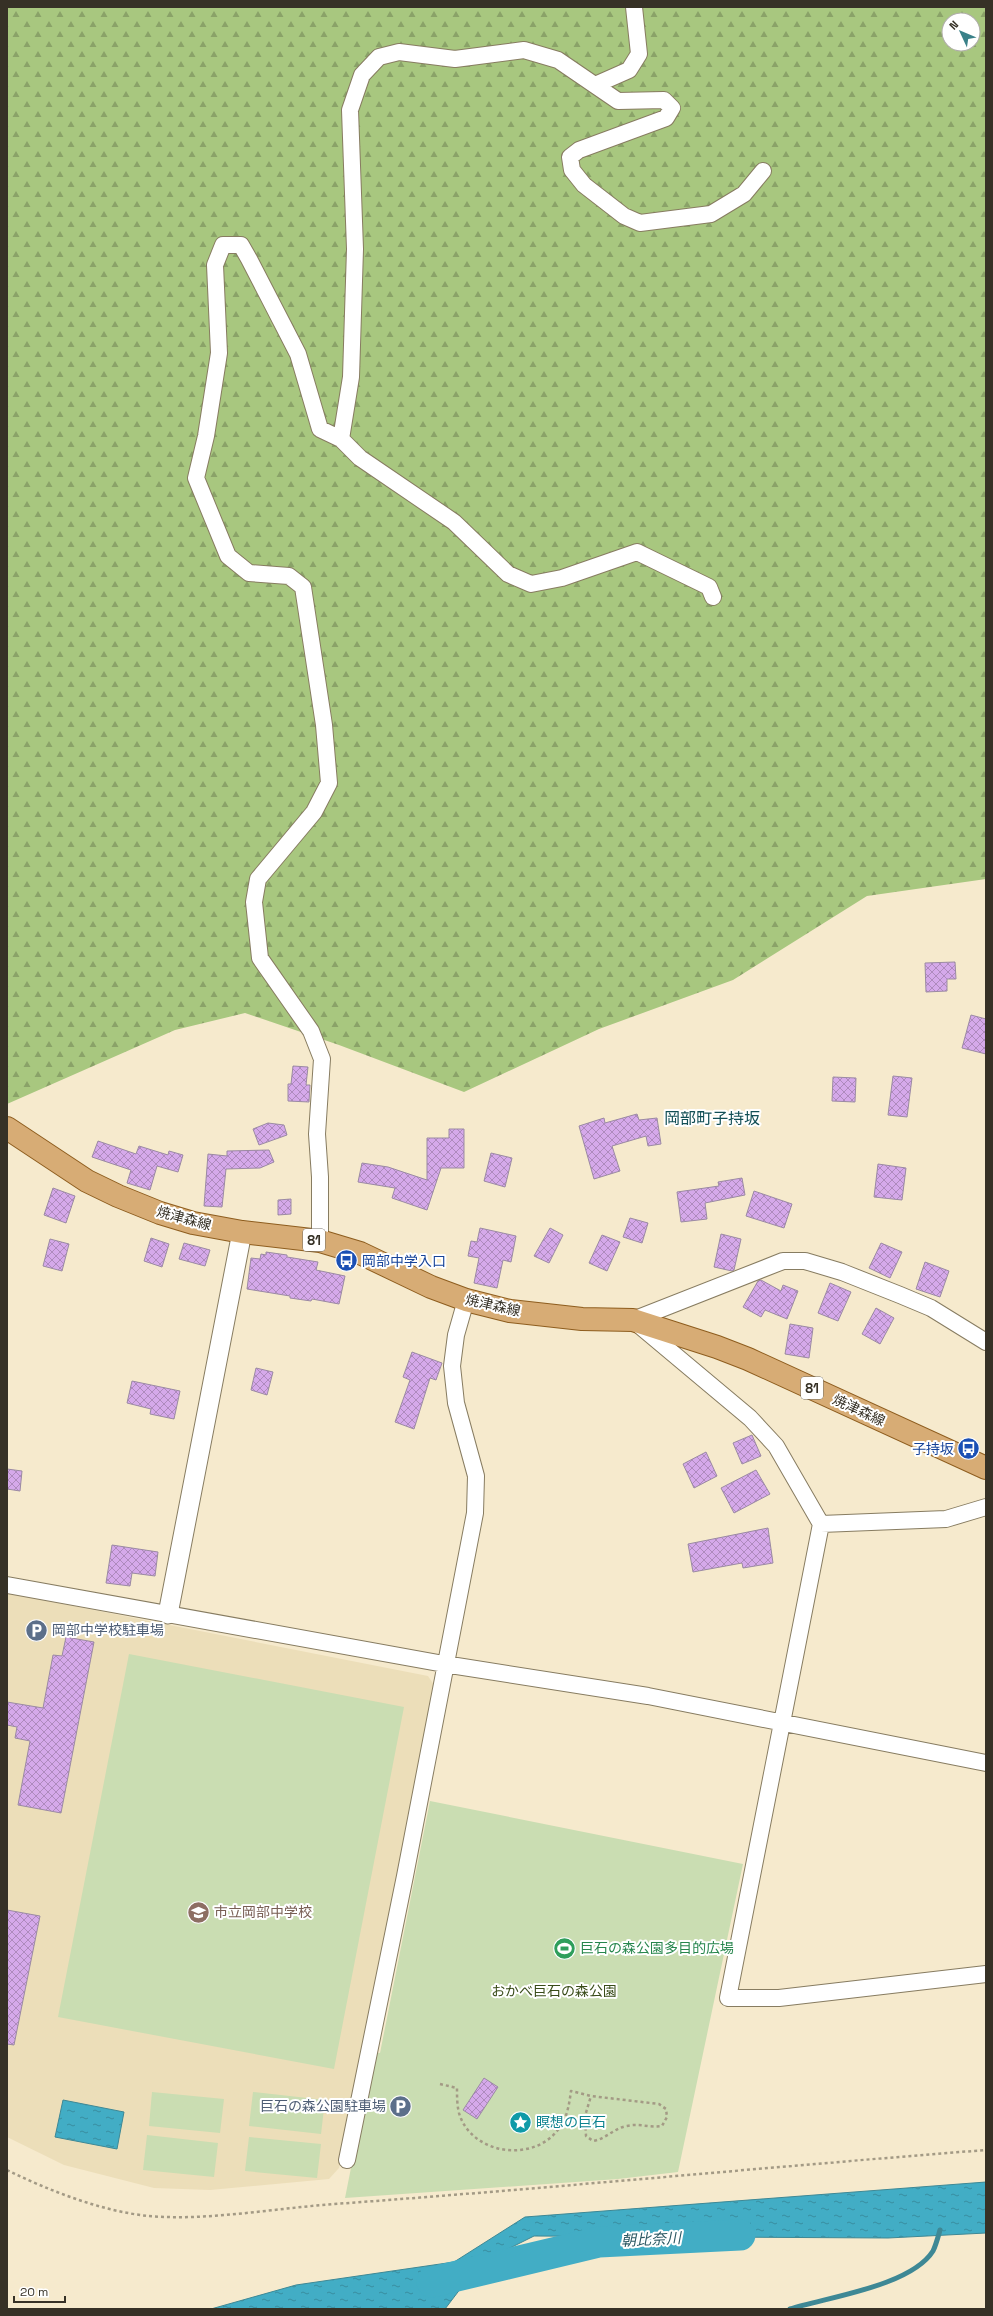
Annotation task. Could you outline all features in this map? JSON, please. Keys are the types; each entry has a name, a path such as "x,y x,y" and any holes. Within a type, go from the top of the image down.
{"main road":[{"name":"焼津森線","path":"7,1128 87,1180 118,1196 160,1213 193,1223 242,1232 320,1241 360,1253 431,1287 466,1300 510,1311 582,1319 633,1320 717,1347 748,1359 986,1468"}],"street":[{"path":"595,85 629,70 639,54 634,7"},
{"path":"341,439 351,377 356,249 350,110 362,75 379,57 399,52 455,59 524,50 558,60 618,101 664,100 672,108 666,118 580,150 570,157 572,170 584,185 624,216 640,223 711,214 744,194 763,171"},
{"path":"320,1241 317,1134 322,1059 311,1031 260,958 254,902 258,880 314,812 329,783 324,725 303,587 289,576 249,573 228,556 196,478 206,436 219,353 215,265 223,245 241,245 250,259 298,354 320,429 341,439 360,458 454,522 508,574 531,584 562,578 637,552 709,587 713,597"},
{"path":"168,1614 242,1232"},
{"path":"986,1342 932,1308 842,1272 805,1260 783,1261 633,1320 750,1418 776,1446 822,1524 728,1998 779,1998 986,1974"},
{"path":"347,2160 405,1876 444,1664 475,1513 476,1476 456,1404 452,1366 456,1335 466,1300"},
{"path":"822,1524 946,1519 984,1511"},
{"path":"7,1584 444,1664 648,1696 783,1724 986,1763"}],"path":[{"path":"440,2084 456,2088 459,2113 466,2127 480,2141 494,2148 520,2151 539,2145 557,2132 568,2112 571,2091 590,2096 659,2104 666,2109 667,2117 662,2126 627,2126 616,2129 601,2139 592,2140 586,2136 584,2128 590,2096"},
{"path":"7,2170 50,2188 95,2204 146,2215 170,2217 244,2213 601,2184 986,2150"}],"shaded area":[{"name":"市立岡部中学校","path":"7,1593 428,1676 434,1685 339,2168 329,2179 210,2190 154,2188 64,2165 7,2137"}],"green space":[{"path":"7,7 986,7 986,879 867,896 733,980 599,1029 464,1092 339,1045 245,1013 175,1030 7,1104"},
{"path":"129,1654 404,1707 334,2069 58,2017"},
{"name":"おかべ巨石の森公園","path":"430,1801 743,1864 678,2172 618,2179 345,2198 374,2052 380,2053"},
{"path":"152,2092 224,2099 220,2133 149,2126"},
{"path":"253,2092 325,2100 321,2134 249,2126"},
{"path":"147,2135 218,2143 214,2177 143,2170"},
{"path":"249,2137 321,2144 317,2178 245,2171"}],"water":[{"path":"63,2100 124,2112 117,2149 55,2137"},
{"path":"986,2182 986,2233 888,2238 534,2236 480,2263 445,2309 211,2309 296,2285 454,2262 525,2217"}],"building":[{"path":"955,962 956,979 947,979 947,991 926,992 925,963"},
{"path":"971,1015 986,1019 986,1054 962,1048"},
{"path":"293,1066 308,1067 306,1085 310,1085 309,1102 288,1101 288,1084 291,1084"},
{"path":"893,1076 912,1078 907,1117 888,1115"},
{"path":"833,1077 856,1078 855,1102 832,1101"},
{"path":"637,1114 639,1120 657,1118 661,1144 648,1146 646,1136 612,1146 620,1171 594,1179 579,1126 604,1118 605,1123"},
{"path":"268,1123 284,1125 287,1135 259,1145 253,1129"},
{"path":"449,1129 464,1129 464,1168 441,1168 427,1210 392,1198 395,1188 358,1182 362,1163 388,1167 427,1180 427,1138 449,1138"},
{"path":"98,1141 136,1154 139,1146 168,1155 169,1151 183,1155 178,1172 157,1166 150,1190 127,1183 131,1170 92,1157"},
{"path":"269,1150 274,1162 260,1168 226,1169 222,1207 204,1206 208,1154 227,1156 227,1151"},
{"path":"491,1153 512,1158 505,1187 484,1181"},
{"path":"878,1164 906,1168 902,1200 874,1197"},
{"path":"742,1178 745,1195 705,1203 707,1219 681,1222 677,1192 719,1186 718,1182"},
{"path":"53,1188 75,1196 66,1223 44,1215"},
{"path":"754,1191 792,1204 784,1228 746,1216"},
{"path":"291,1199 291,1214 278,1215 278,1200"},
{"path":"630,1218 648,1223 642,1243 623,1237"},
{"path":"480,1228 516,1236 511,1262 503,1260 497,1288 474,1283 479,1258 468,1256 471,1241 477,1242"},
{"path":"550,1228 563,1235 549,1263 534,1256"},
{"path":"721,1234 741,1239 734,1270 732,1271 714,1267"},
{"path":"602,1235 620,1242 607,1271 589,1263"},
{"path":"151,1238 169,1244 162,1267 144,1261"},
{"path":"50,1239 69,1244 62,1271 43,1266"},
{"path":"184,1243 210,1250 205,1266 179,1259"},
{"path":"881,1243 902,1252 890,1278 869,1268"},
{"path":"266,1252 318,1262 316,1270 345,1276 339,1304 312,1299 311,1301 290,1298 290,1296 247,1289 251,1258 260,1259 261,1254 266,1255"},
{"path":"925,1262 949,1271 940,1297 916,1289"},
{"path":"761,1280 781,1291 783,1285 798,1291 787,1319 765,1310 761,1317 743,1307 758,1281"},
{"path":"830,1283 851,1292 838,1321 818,1313"},
{"path":"876,1308 894,1318 880,1344 862,1334"},
{"path":"790,1324 813,1328 809,1358 785,1354"},
{"path":"412,1352 442,1363 436,1380 430,1378 414,1429 395,1422 410,1380 403,1377"},
{"path":"256,1368 273,1372 267,1395 251,1390"},
{"path":"132,1381 180,1391 174,1419 150,1414 151,1409 127,1403"},
{"path":"752,1435 761,1456 742,1464 733,1443"},
{"path":"706,1452 717,1476 694,1488 683,1464"},
{"path":"7,1469 22,1471 20,1491 7,1489"},
{"path":"756,1470 770,1494 734,1513 721,1488"},
{"path":"768,1528 773,1563 743,1568 742,1563 693,1572 688,1544"},
{"path":"112,1545 158,1552 155,1576 132,1573 130,1586 106,1583"},
{"path":"66,1637 94,1642 61,1813 18,1805 30,1741 15,1738 17,1727 7,1725 7,1702 43,1708 53,1655 62,1656"},
{"path":"7,1910 40,1916 14,2045 7,2044"},
{"path":"484,2078 498,2087 477,2119 463,2110"}],"waterway":[{"path":"790,2309 868,2289 907,2273 922,2263 933,2251 940,2230"},
{"name":"朝比奈川","path":"432,2282 599,2242 740,2235"}],"place":[{"name":"岡部中学入口","path":"346,1261"},
{"name":"子持坂","path":"969,1449"},
{"name":"岡部中学校駐車場","path":"36,1630"},
{"name":"市立岡部中学校","path":"198,1912"},
{"name":"巨石の森公園多目的広場","path":"564,1948"},
{"name":"巨石の森公園駐車場","path":"401,2106"},
{"name":"瞑想の巨石","path":"521,2122"}],"district":[{"name":"岡部町子持坂","path":"712,1118"}]}
